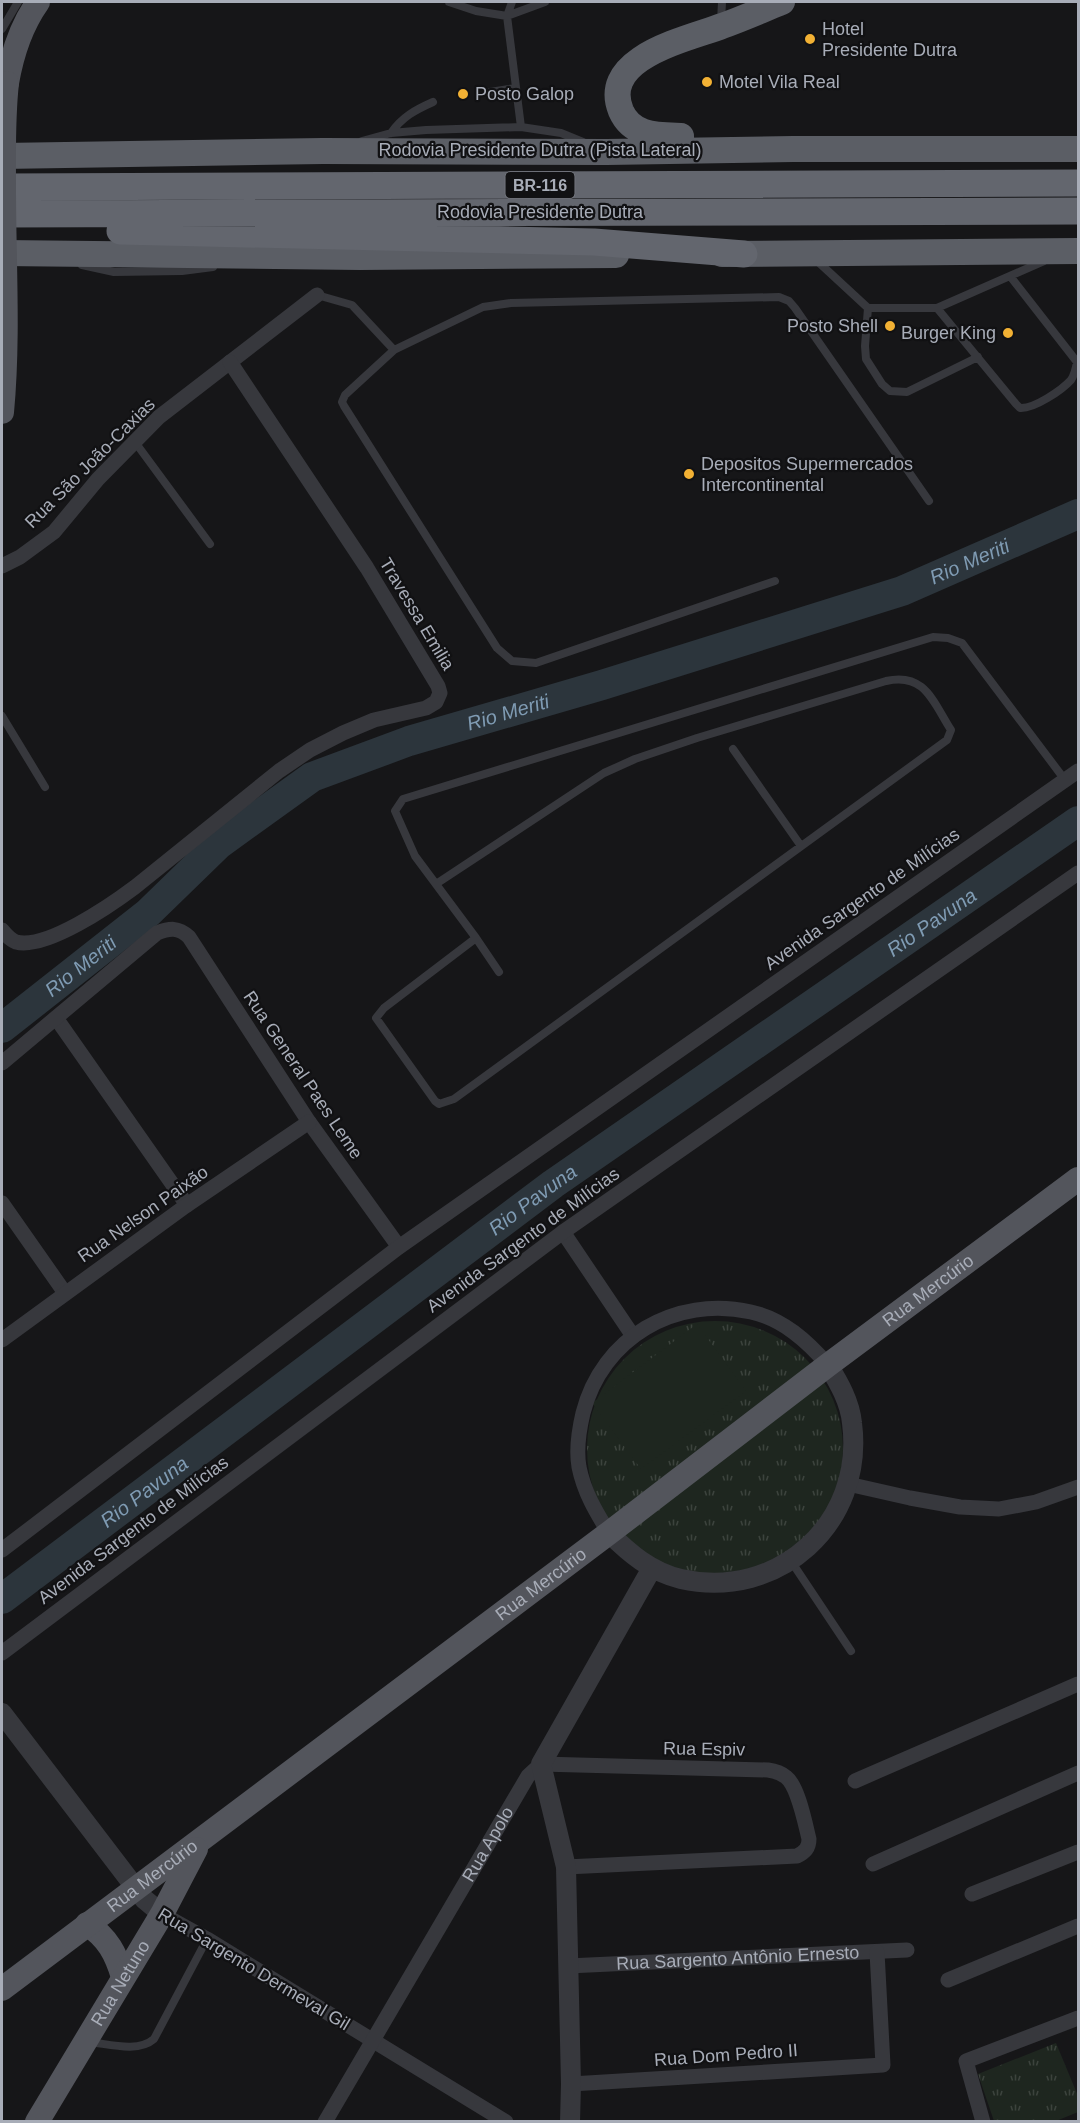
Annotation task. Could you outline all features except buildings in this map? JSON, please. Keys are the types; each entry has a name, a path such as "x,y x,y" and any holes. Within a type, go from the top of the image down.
{"highway":[{"path":"766,5 722,14 638,60 627,70 619,87 618,102 625,119 647,134 766,140 794,149"},
{"name":"Rodovia Presidente Dutra (Pista Lateral)","path":"2,156 323,151 1078,149"},
{"name":"Rodovia Presidente Dutra","path":"2,187 1078,183"},
{"name":"Rodovia Presidente Dutra","path":"2,214 1078,211"},
{"path":"70,214 124,232 594,242 744,254"},
{"path":"2,253 292,256 1072,251"}],"main road":[{"path":"2,412 4,117 7,82 15,49 32,2"},
{"name":"Rua Mercúrio","path":"2,1989 1078,1179"},
{"name":"Rua Netuno","path":"37,2121 162,1914 199,1842"},
{"path":"87,1924 100,1933 113,1949 123,1977"}],"street":[{"name":"Rua São João-Caxias","path":"2,566 20,557 54,532 98,479 159,417 317,294"},
{"name":"Travessa Emilia","path":"2,930 14,942 28,944 49,938 84,921 135,887 279,771 310,750 374,720 426,708 436,702 440,693 438,686 367,568 230,362"},
{"name":"Avenida Sargento de Milícias","path":"2,1550 399,1246 1078,771"},
{"name":"Avenida Sargento de Milícias","path":"2,1653 563,1232 1078,873"},
{"name":"Rua General Paes Leme","path":"56,1018 157,933 174,928 182,931 189,937 309,1122 399,1246"},
{"path":"2,1063 56,1018 187,1205"},
{"name":"Rua Nelson Paixão","path":"2,1340 187,1205 309,1122"},
{"path":"2,1203 65,1293"},
{"path":"563,1232 633,1336"},
{"path":"721,1308 752,1312 781,1324 807,1341 828,1365 844,1392 852,1422 854,1453 848,1484 839,1506 826,1527 791,1561 765,1574 736,1582 707,1583 679,1579 652,1568 629,1553 609,1533 589,1502 579,1466 579,1429 588,1393 607,1361 633,1336 660,1320 690,1310 721,1308"},
{"path":"848,1484 960,1507 999,1509 1077,1492"},
{"name":"Rua Apolo","path":"325,2121 528,1776 541,1764 652,1568"},
{"path":"855,1781 1078,1684"},
{"name":"Rua Sargento Dermeval Gil","path":"2,1713 151,1907 506,2121"},
{"path":"541,1764 566,1867 570,2121"},
{"name":"Rua Espiv","path":"541,1764 777,1772 791,1781 809,1839 806,1850 797,1856 566,1867"},
{"path":"873,1864 1078,1773"},
{"path":"972,1894 1078,1852"},
{"path":"948,1980 1078,1926"},
{"name":"Rua Sargento Antônio Ernesto","path":"568,1966 907,1950"},
{"name":"Rua Dom Pedro II","path":"571,2084 883,2065 877,1952"},
{"path":"983,2121 966,2061 1078,2018"}],"lane":[{"path":"2,29 32,2"},
{"path":"449,2 476,11 507,16 545,2"},
{"path":"512,2 507,16 520,127"},
{"path":"490,92 515,88"},
{"path":"391,133 399,121 412,111 434,102"},
{"path":"323,151 391,133 520,127 561,133 607,152"},
{"path":"810,253 868,308 938,308 1072,251"},
{"path":"938,308 1020,408 1033,407 1070,381 1076,371 1077,362 1010,276"},
{"path":"317,294 352,305 394,350"},
{"path":"775,581 536,663 512,661 497,648 342,402 345,395 394,350 483,307 496,304 779,297 789,301 795,308 929,501"},
{"path":"868,308 866,359 882,384 890,391 907,392 978,357"},
{"path":"135,442 210,544"},
{"path":"499,972 415,856 395,811 403,799 933,637 948,638 962,643 1065,780"},
{"path":"436,884 619,766 697,738 886,681 898,679 916,682 924,689 951,730 947,740 454,1100 439,1104 414,1074 376,1018 384,1008 476,938"},
{"path":"2,716 45,787"},
{"path":"734,749 801,846"},
{"path":"791,1561 851,1651"},
{"path":"84,2042 134,2046 149,2044 154,2039 207,1939"}],"green space":[{"path":"702,1321 728,1321 752,1326 775,1336 806,1358 822,1378 838,1412 843,1449 838,1486 822,1520 806,1540 786,1556 752,1572 728,1577 702,1577 678,1572 655,1562 624,1540 608,1520 592,1486 587,1462 587,1436 592,1412 602,1389 624,1358 644,1342 678,1326"},
{"path":"697,1324 746,1391 641,1469 592,1403"},
{"path":"1056,2043 1078,2096 1078,2112 1056,2121 994,2121 978,2074"}],"waterway":[{"name":"Rio Meriti","path":"2,1028 148,913 219,844 312,777 409,741 602,685 902,591 1078,514"},
{"name":"Rio Pavuna","path":"2,1599 553,1184 1078,821"}],"place":[{"name":"Hotel Presidente Dutra","path":"810,39"},
{"name":"Motel Vila Real","path":"707,82"},
{"name":"Posto Galop","path":"463,94"},
{"name":"Posto Shell","path":"890,326"},
{"name":"Burger King","path":"1008,333"},
{"name":"Depositos Supermercados Intercontinental","path":"689,474"}]}
